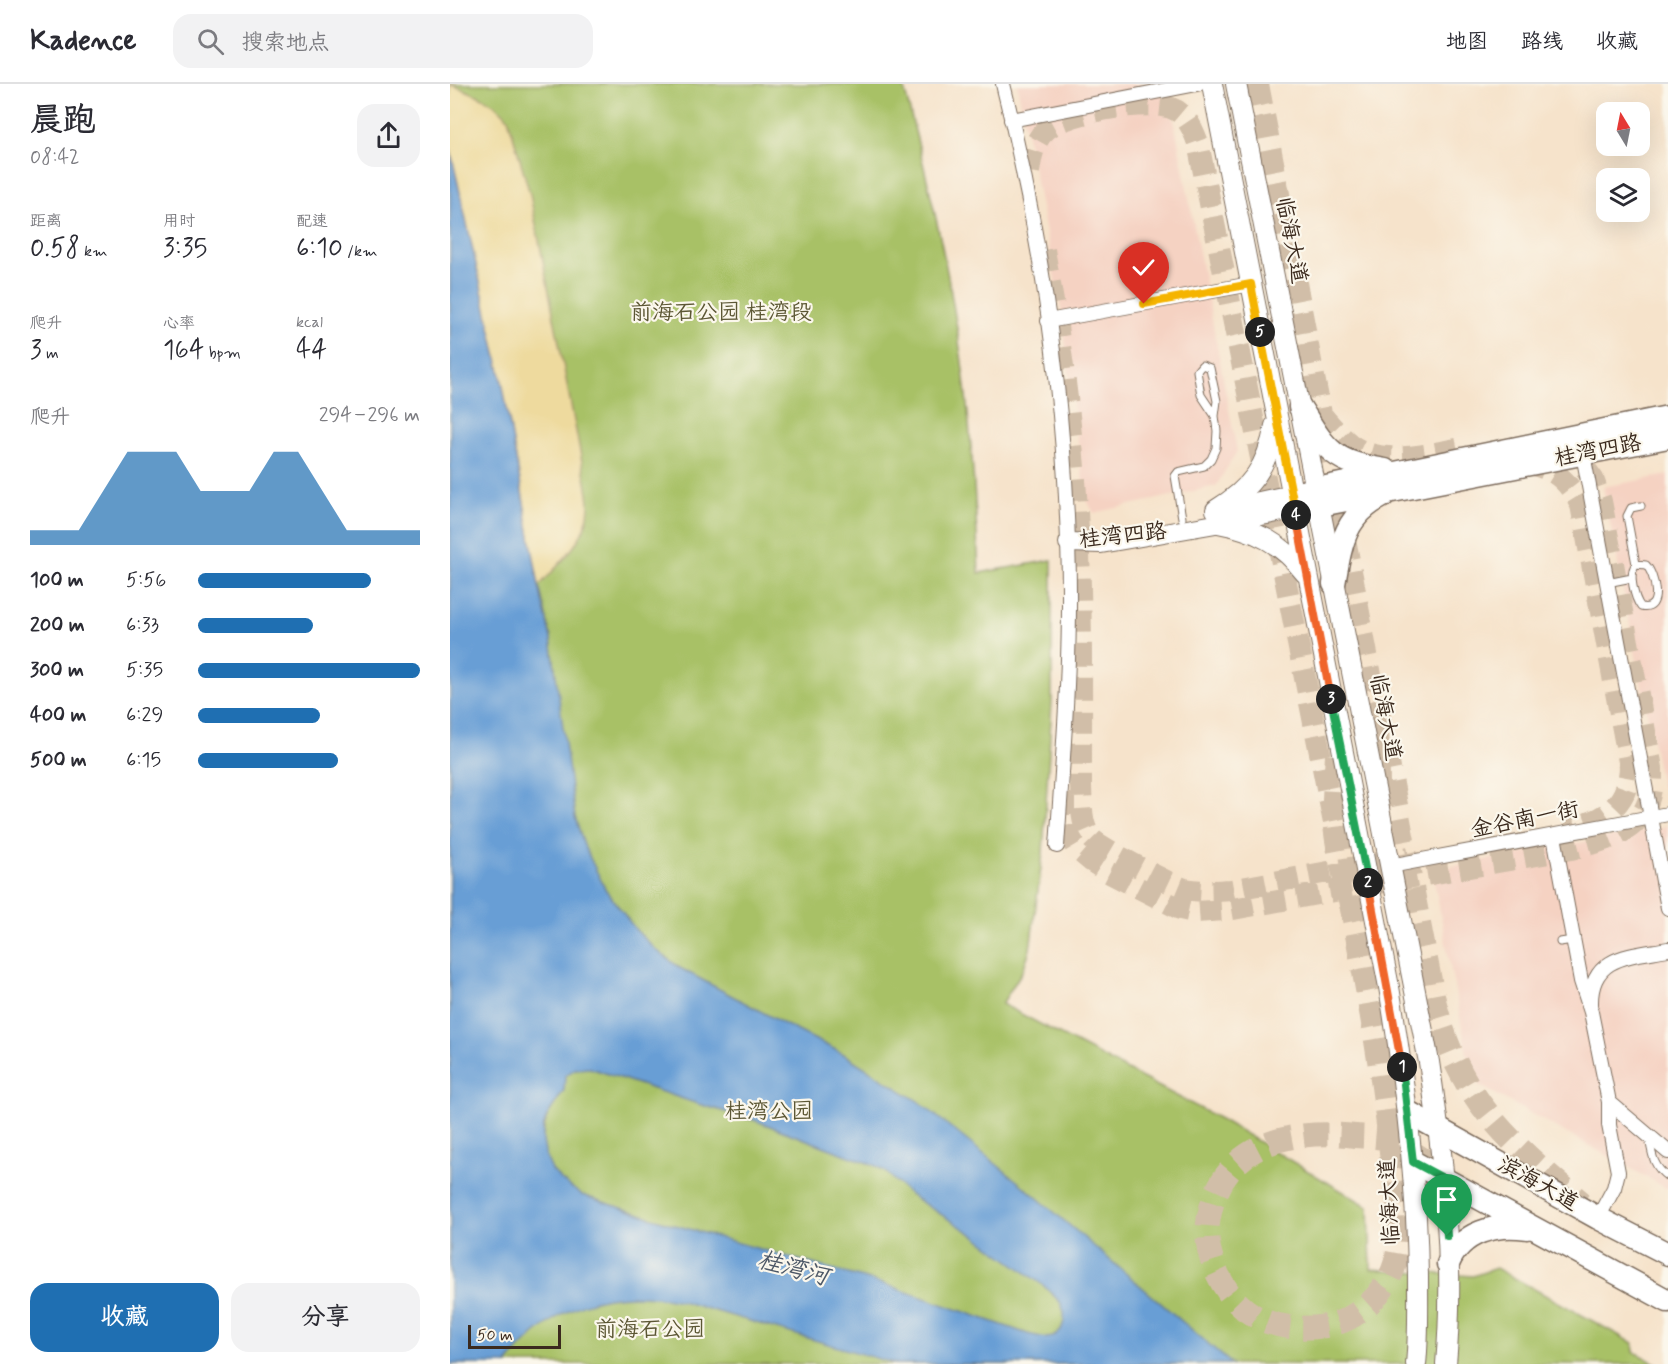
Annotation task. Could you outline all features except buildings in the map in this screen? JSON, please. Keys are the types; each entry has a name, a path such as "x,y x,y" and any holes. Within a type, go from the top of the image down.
{"main road":[{"name":"临海大道","path":"1212,84 1389,987 1408,1112 1413,1162 1418,1263 1416,1364"},
{"name":"临海大道","path":"1236,84 1428,1062 1443,1178 1449,1305 1446,1364"},
{"path":"1300,407 1329,449 1341,459 1399,481 1382,496 1365,506 1346,530 1334,584"},
{"path":"1277,417 1267,458 1257,475 1217,517 1256,532 1271,541 1298,563 1308,576"},
{"name":"桂湾四路","path":"1294,502 1399,481 1668,417"},
{"name":"桂湾四路","path":"1399,481 1583,454 1668,437"},
{"name":"滨海大道","path":"1408,1112 1598,1218 1668,1254"},
{"name":"滨海大道","path":"1413,1162 1532,1229 1668,1301"},
{"path":"1448,1264 1453,1252 1483,1230 1501,1227 1532,1229"}],"street":[{"path":"1003,84 1026,192 1048,321 1060,418 1068,543 1069,627 1057,846"},
{"path":"1011,120 1197,84"},
{"path":"1048,321 1251,284"},
{"path":"1583,454 1651,818 1664,870 1668,908"},
{"name":"桂湾四路","path":"1068,543 1101,544 1294,502"},
{"name":"桂湾四路","path":"1068,543 1098,533 1182,518 1217,517"},
{"name":"金谷南一街","path":"1390,866 1668,814"},
{"path":"1554,836 1567,941 1591,1012 1609,1102 1609,1125 1617,1172 1614,1188 1598,1218"},
{"path":"1591,1012 1593,985 1602,968 1621,958 1668,949"},
{"path":"1609,1102 1668,1152"}],"lane":[{"path":"1182,518 1175,476 1178,472 1199,468 1211,459 1217,442 1215,416 1217,401 1211,370 1208,365 1204,364 1197,371 1201,395 1215,416"},
{"path":"1636,564 1644,564 1650,569 1656,596 1653,605 1648,608 1639,605 1632,578 1632,571 1636,564 1627,513 1631,508 1641,506"},
{"path":"1607,583 1632,578"},
{"path":"1649,1137 1655,1164 1668,1177"}],"shaded area":[{"path":"1017,84 1167,84 1237,451 1216,486 1094,513 1085,497 1061,309"},
{"path":"1668,475 1668,794 1661,785 1603,487"},
{"path":"1668,826 1668,1189 1479,1085 1471,1075 1432,870"}],"green space":[{"path":"450,84 903,84 940,236 957,328 971,450 979,573 1052,560 1052,702 1043,853 1030,949 1023,970 1002,1004 1222,1120 1369,1207 1371,1269 1473,1276 1496,1268 1633,1343 1634,1352 1657,1364 507,1364 544,1126 564,1090 551,638 539,586 501,376 450,148"}],"sand":[{"path":"450,84 489,101 508,118 530,194 586,482 589,506 584,529 572,550 539,586 501,376 450,148"}],"water":[{"name":"桂湾河","path":"450,148 501,376 539,586 551,638 575,817 585,848 606,890 636,930 654,948 680,968 842,1053 918,1101 1027,1189 1232,1364 896,1364 681,1301 629,1296 584,1304 563,1314 525,1343 507,1364 450,1364","holes":["590,1068 754,1120 876,1166 886,1172 910,1195 974,1235 1044,1286 1060,1302 1064,1312 1061,1330 1053,1337 1046,1338 1028,1334 884,1284 668,1223 582,1195 561,1180 552,1170 546,1157 543,1128 547,1116 564,1090 565,1076 575,1069"]}],"tunnel":[{"path":"1258,84 1378,712 1379,786"},
{"path":"1029,172 1034,149 1042,134 1055,124 1087,113 1144,105 1160,106 1176,110 1194,132 1334,823"},
{"path":"1044,250 1063,365 1075,479 1080,610 1081,800 1082,814 1088,833 1092,839 1137,866 1185,889 1196,891 1231,890 1409,857"},
{"path":"1320,413 1350,444 1376,455 1419,456 1461,448"},
{"path":"1523,463 1543,468 1558,476 1570,488 1581,505 1630,767 1624,793 1611,810 1590,822 1565,829"},
{"path":"1064,793 1064,817 1068,834 1077,849 1108,872 1180,909 1195,912 1227,910 1571,849 1619,834 1631,826 1647,804 1652,768 1601,501 1593,479 1581,463"},
{"path":"1378,712 1433,996 1443,1031 1470,1089 1488,1113 1507,1136 1582,1203"},
{"path":"1337,755 1335,825 1370,1003 1384,1092 1388,1122 1391,1152 1399,1208 1398,1251 1391,1275 1377,1295 1359,1312 1326,1326 1288,1327 1270,1323 1246,1310 1223,1284 1210,1254 1207,1234 1209,1214 1220,1185 1233,1168 1249,1154 1267,1144 1288,1138 1332,1134 1387,1139 1392,1141 1403,1147 1429,1163"}],"route":[{"path":"1144,304 1251,284 1389,987 1403,1072 1413,1162 1443,1178 1447,1236"}],"park label":[{"name":"前海石公园 桂湾段","path":"721,313"},
{"name":"桂湾公园","path":"769,1112"},
{"name":"前海石公园","path":"650,1330"}]}
